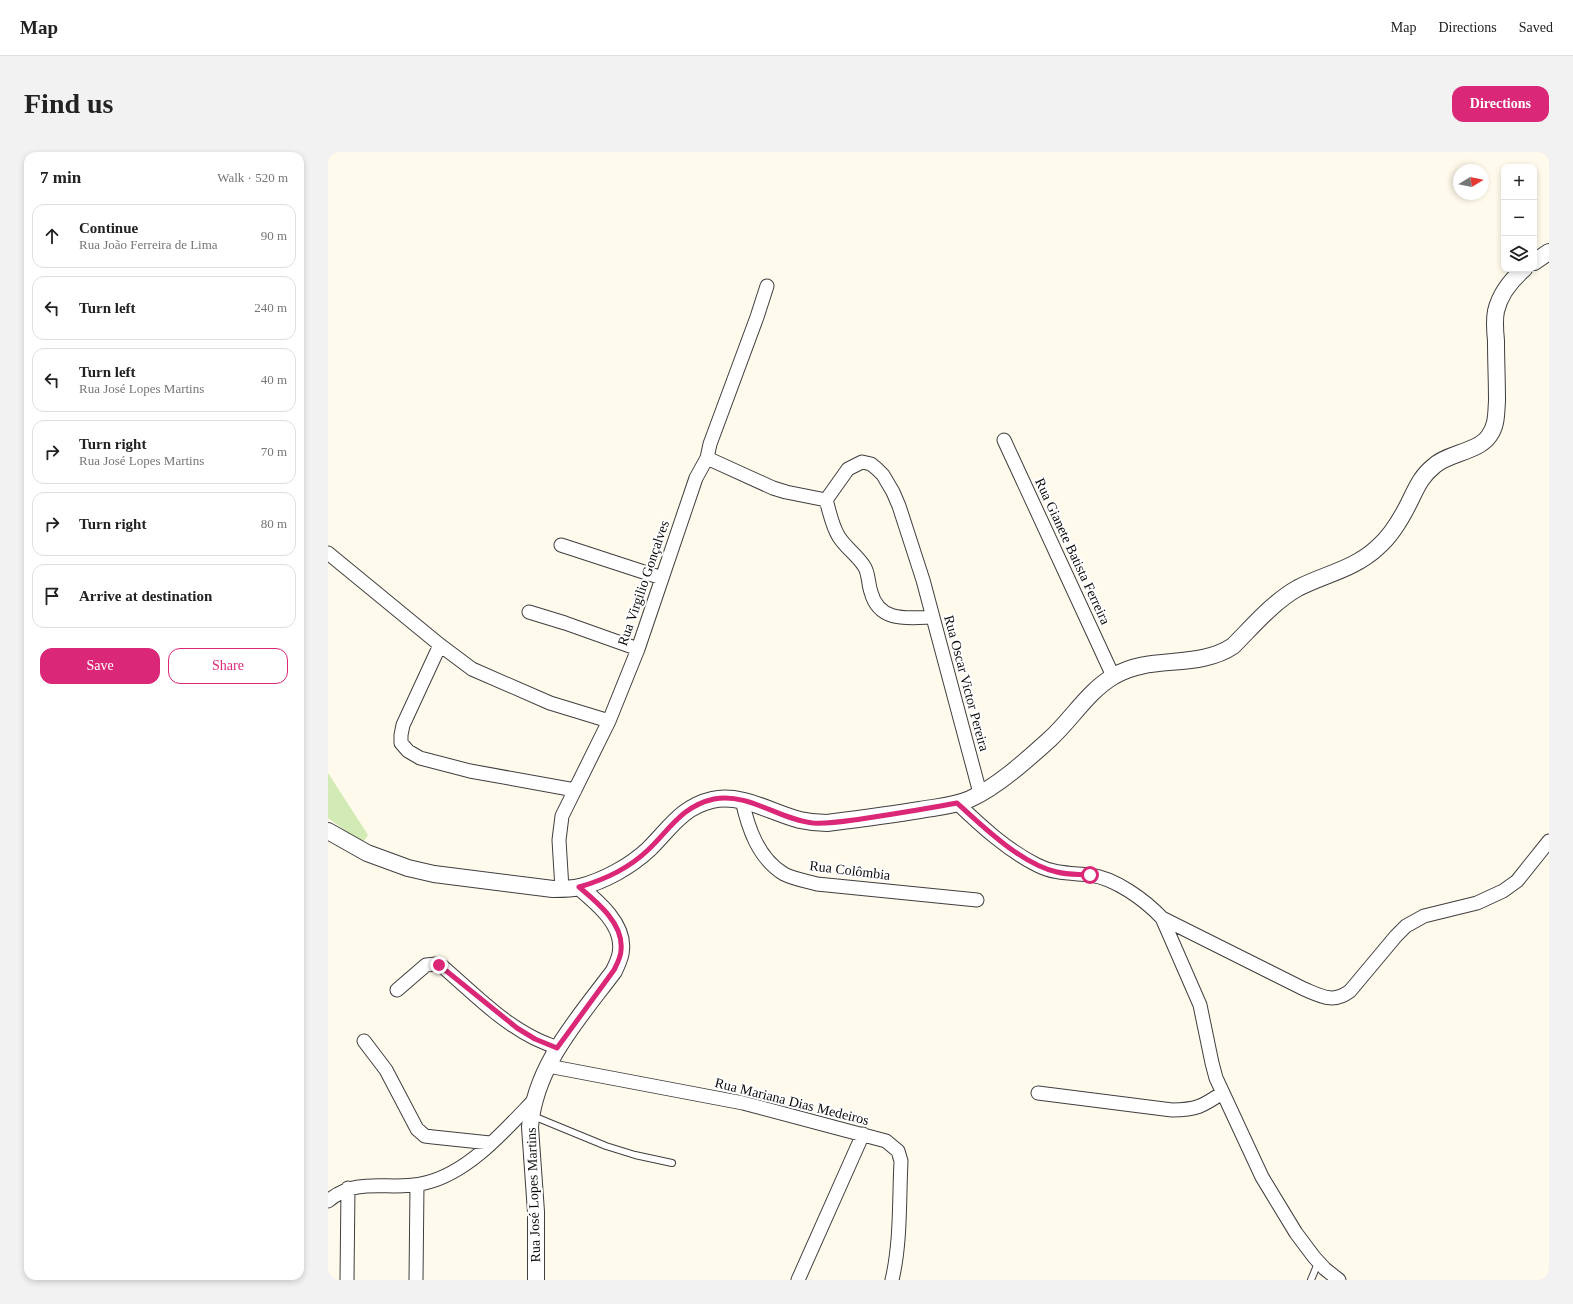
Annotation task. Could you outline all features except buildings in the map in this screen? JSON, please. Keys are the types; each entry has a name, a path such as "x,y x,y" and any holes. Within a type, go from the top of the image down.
{"street":[{"path":"1537,260 1549,252"},
{"path":"328,831 367,853 408,868 434,874 562,889 592,884 609,876 639,858 677,818 688,810 714,800 724,798 742,800 787,816 812,822 827,823 957,803 980,793 1006,776 1030,757 1052,737 1087,698 1113,676 1125,670 1139,666 1190,660 1216,655 1225,651 1233,646 1283,597 1299,588 1342,570 1365,558 1379,546 1393,531 1419,482 1429,471 1438,462 1484,441 1493,430 1496,418 1497,398 1496,313 1501,298 1508,286 1521,272"},
{"name":"Rua Virgilio Gonçalves","path":"562,889 560,827 566,806 609,721 638,649 696,478 707,458 710,444 767,286"},
{"name":"Rua Gianete Batista Ferreira","path":"1004,440 1113,676"},
{"path":"707,458 773,488 826,500 831,519 840,538 865,569 872,599 877,606 884,612 897,618 933,617"},
{"name":"Rua Oscar Victor Pereira","path":"826,500 848,468 853,465 865,463 877,469 893,492 923,580 980,793"},
{"path":"561,545 662,578"},
{"path":"328,553 440,645 472,669 550,703 609,721"},
{"path":"529,612 638,649"},
{"path":"440,645 403,724 400,735 404,747 420,758 456,767 575,790"},
{"name":"Rua Colômbia","path":"742,800 747,825 754,841 764,855 784,874 816,884 977,900"},
{"path":"957,803 989,833 1036,865 1057,872 1090,875 1112,880 1152,908 1162,918 1304,989 1331,998 1344,996 1350,991 1396,936 1413,920 1477,903 1503,891 1517,881 1549,841"},
{"name":"Rua José Lopes Martins","path":"536,1280 536,1212 530,1139 531,1116 548,1066 557,1048 614,970 620,958 622,949 621,938 615,925 598,904 579,887"},
{"path":"1162,918 1200,1005 1212,1063 1222,1093 1262,1176 1296,1233 1318,1263 1339,1280"},
{"path":"397,990 426,965 436,964 443,968 517,1028 535,1039 557,1048"},
{"path":"364,1041 386,1070 414,1125 421,1133 425,1136 490,1143"},
{"name":"Rua Mariana Dias Medeiros","path":"548,1066 743,1103 886,1141 898,1151 901,1161 898,1237 895,1268 892,1280"},
{"path":"1038,1093 1172,1110 1185,1110 1195,1108 1206,1103 1222,1093"},
{"path":"328,1201 348,1188 362,1186 417,1185 437,1180 450,1174 467,1163 501,1134 536,1098"},
{"path":"798,1280 863,1134"},
{"path":"416,1280 417,1185"},
{"path":"347,1280 348,1188"}],"lane":[{"path":"531,1116 606,1146 635,1155 672,1163"},
{"path":"1312,1280 1318,1263"}],"green space":[{"path":"328,773 368,835 363,842 328,818"}],"route":[{"path":"439,965 517,1028 535,1039 557,1048 614,970 620,958 622,949 621,938 615,925 594,899 579,887 592,884 609,876 639,858 677,818 688,810 703,803 724,798 742,800 800,820 827,823 887,815 957,803 989,833 1036,865 1065,874 1090,875"}]}
